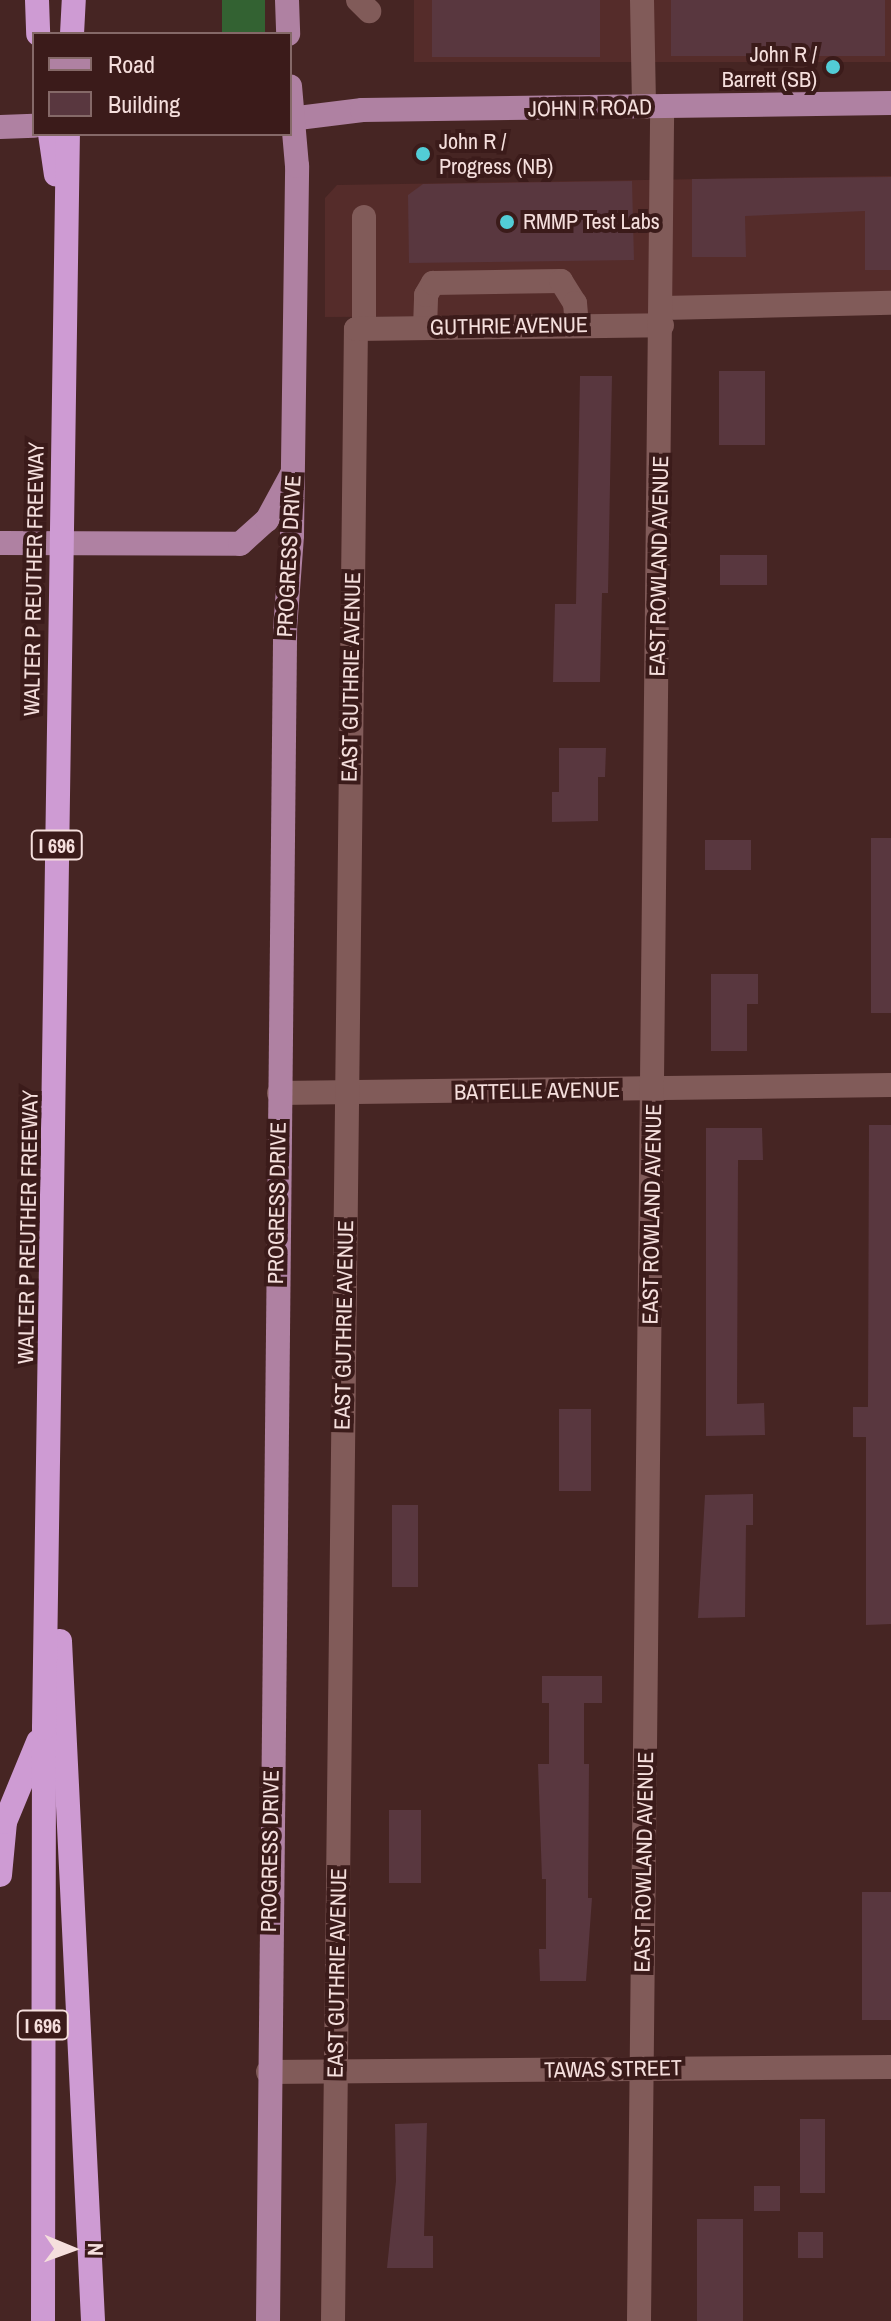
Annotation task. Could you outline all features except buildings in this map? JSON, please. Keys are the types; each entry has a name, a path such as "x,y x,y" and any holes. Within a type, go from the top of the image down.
{"highway":[{"path":"37,0 38,32"},
{"path":"72,32 74,0"},
{"path":"50,136 64,239"},
{"name":"WALTER P REUTHER FREEWAY","path":"43,2321 44,1728 51,1451 64,239 68,136"},
{"path":"51,1451 93,2321"},
{"path":"0,1875 5,1822 44,1728"}],"main road":[{"path":"287,0 288,32"},
{"name":"JOHN R ROAD","path":"292,119 362,110 891,103"},
{"name":"PROGRESS DRIVE","path":"268,2321 268,2072 285,629 293,472 292,119"},
{"path":"0,127 32,126"},
{"path":"0,543 240,544 259,531 293,472"}],"street":[{"name":"EAST ROWLAND AVENUE","path":"639,2321 662,316 653,107 642,0"},
{"name":"EAST GUTHRIE AVENUE","path":"333,2321 346,1094 364,217"},
{"path":"425,328 426,295 433,283 561,281 575,303 577,325"},
{"name":"GUTHRIE AVENUE","path":"360,328 577,325 662,316 891,303"},
{"name":"BATTELLE AVENUE","path":"279,1093 891,1085"},
{"name":"TAWAS STREET","path":"268,2072 891,2067"}],"shaded area":[{"path":"414,0 891,0 891,62 414,62"},
{"path":"891,176 891,314 325,317 325,198 337,185"}],"green space":[{"path":"222,0 265,0 265,32 222,32"}],"place":[{"name":"John R / Barrett (SB)","path":"833,67"},
{"name":"John R / Progress (NB)","path":"423,154"},
{"name":"RMMP Test Labs","path":"507,222"}]}
